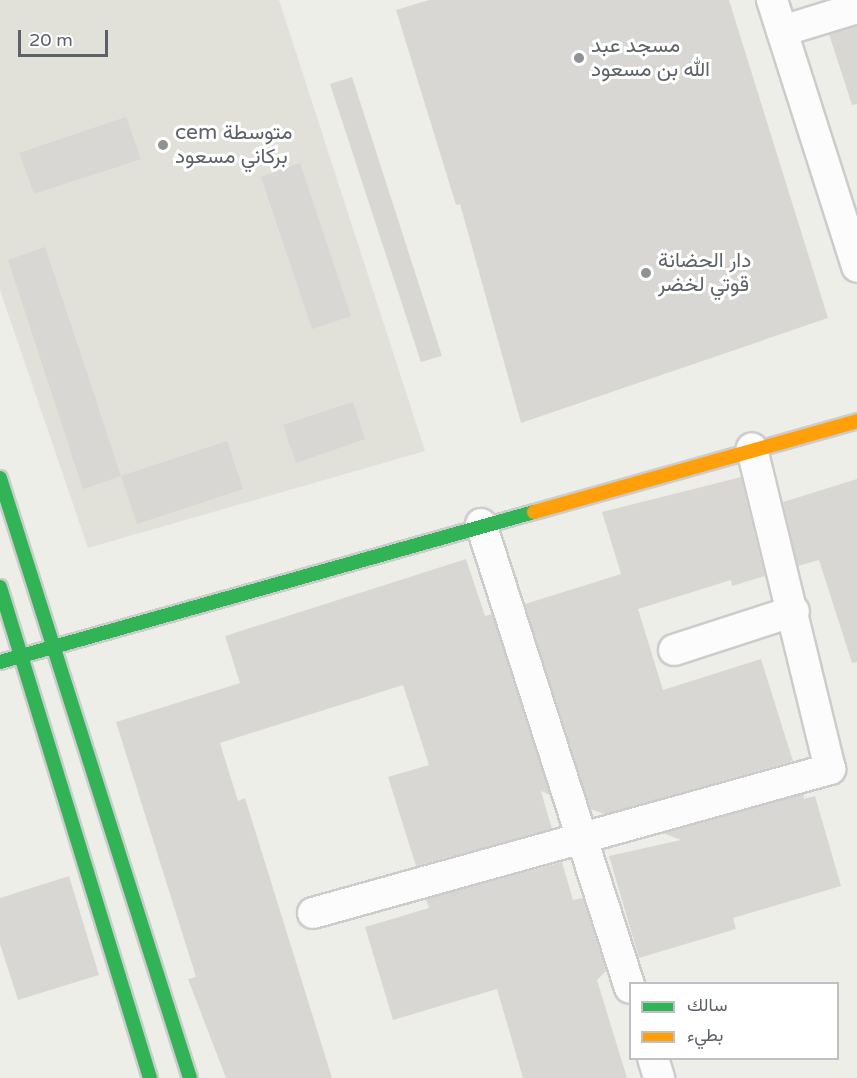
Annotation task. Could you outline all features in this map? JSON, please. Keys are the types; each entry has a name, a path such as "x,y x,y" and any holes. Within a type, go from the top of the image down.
{"main road":[{"path":"0,662 481,524 857,421"},
{"path":"0,478 190,1078"},
{"path":"0,586 150,1078"}],"street":[{"path":"772,0 857,267"},
{"path":"782,31 857,9"},
{"path":"313,913 584,840 830,769 794,611 752,448"},
{"path":"481,524 629,985"},
{"path":"674,650 794,611"},
{"path":"653,1060 659,1078"}],"shaded area":[{"name":"cem متوسطة بركاني مسعود","path":"0,0 279,0 425,451 88,548 0,290"}],"building":[{"path":"429,0 729,0 828,318 521,423 460,204 456,205 396,10"},
{"path":"857,26 857,104 852,105 829,34"},
{"path":"352,77 442,356 421,362 330,84"},
{"path":"126,117 141,159 34,194 19,153"},
{"path":"300,163 351,316 312,329 261,177"},
{"path":"45,247 121,476 83,489 8,260"},
{"path":"353,402 365,439 296,463 283,425"},
{"path":"227,441 243,489 137,524 121,476"},
{"path":"741,477 765,576 732,586 731,580 638,609 663,690 761,659 793,761 605,814 590,809 525,604 621,574 602,512"},
{"path":"857,479 857,662 852,663 819,560 798,566 783,502"},
{"path":"466,559 485,616 492,614 550,795 541,791 552,829 416,866 388,777 429,765 403,685 220,743 238,801 245,798 332,1078 226,1078 188,979 196,977 116,722 240,683 225,636"},
{"path":"803,794 804,799 815,796 841,886 733,918 736,929 639,958 609,856 681,840 663,833"},
{"path":"562,862 573,900 583,898 606,971 597,980 627,1078 523,1078 497,989 393,1020 365,927 429,908 426,899"},
{"path":"69,876 99,975 18,1000 0,944 0,898"}],"traffic: fast":[{"path":"0,478 190,1078"},
{"path":"0,662 534,512"},
{"path":"0,587 150,1078"}],"traffic: slow":[{"path":"534,512 857,421"}],"place":[{"name":"مسجد عبد الله بن مسعود","path":"579,58"},
{"name":"cem متوسطة بركاني مسعود","path":"163,145"},
{"name":"دار الحضانة قوتي لخضر","path":"646,273"}]}
